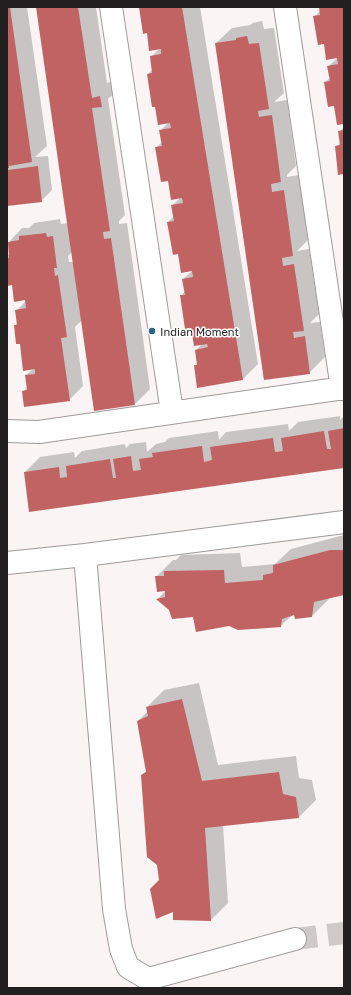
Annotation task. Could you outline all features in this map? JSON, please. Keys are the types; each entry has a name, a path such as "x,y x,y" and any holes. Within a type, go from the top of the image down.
{"street":[{"path":"111,7 172,412"},
{"path":"7,431 39,432 343,388 285,7"},
{"path":"7,563 85,556 344,522"},
{"path":"85,556 114,908 121,949 128,967 148,978 295,939"}],"building":[{"path":"7,7 10,7 32,162 9,166 9,168 7,168"},
{"path":"36,7 78,7 92,98 100,96 102,107 92,108 110,231 103,232 104,239 111,238 135,405 94,411"},
{"path":"139,7 182,7 243,380 197,388 194,365 197,365 195,350 208,347 207,344 194,346 191,328 185,329 180,295 185,295 182,279 193,277 192,271 181,273 178,254 173,255 167,222 174,221 171,205 183,203 182,198 171,200 168,181 161,182 155,147 162,146 159,130 171,128 170,123 158,125 155,107 152,107 147,74 152,73 150,56 161,54 161,49 149,51 147,33 143,34"},
{"path":"319,7 344,7 344,124 337,125 334,106 328,107 324,82 330,81 327,66 338,64 337,58 326,60 324,44 318,45 313,16 320,15"},
{"path":"247,36 249,44 259,43 269,109 258,111 259,117 272,115 281,182 271,184 272,192 284,190 293,256 282,258 283,266 294,264 304,331 293,332 294,338 305,336 310,374 264,380 215,43 236,40 236,38"},
{"path":"344,130 344,174 338,175 335,146 340,145 338,131"},
{"path":"38,166 42,202 7,206 8,170"},
{"path":"46,233 47,237 53,236 57,268 54,268 55,276 58,275 67,337 61,338 70,401 24,407 22,391 27,390 25,375 35,374 35,369 23,371 20,344 16,344 14,325 17,325 15,310 26,308 25,300 14,302 12,285 7,286 7,258 9,258 8,242 19,240 19,236"},
{"path":"344,428 344,468 29,512 24,472 59,467 60,478 67,477 66,466 110,459 113,478 116,478 113,459 131,456 133,471 141,470 139,459 153,457 152,453 202,446 204,462 212,460 210,447 273,438 275,452 283,451 281,438 324,431 327,449 331,449 328,431"},
{"path":"330,550 344,550 344,595 314,602 312,617 295,619 294,615 282,619 281,627 238,630 229,626 196,632 193,617 172,619 169,610 156,599 165,597 165,591 157,592 155,576 164,576 164,571 224,570 225,583 263,580 263,575 273,573 273,565"},
{"path":"182,699 202,781 279,772 283,794 296,797 299,818 205,828 211,921 173,920 173,912 156,919 150,889 159,880 157,865 147,857 141,775 146,772 137,721 148,716 146,707"}],"tunnel":[{"path":"295,939 344,933"}],"place":[{"name":"Indian Moment","path":"152,331"}]}
